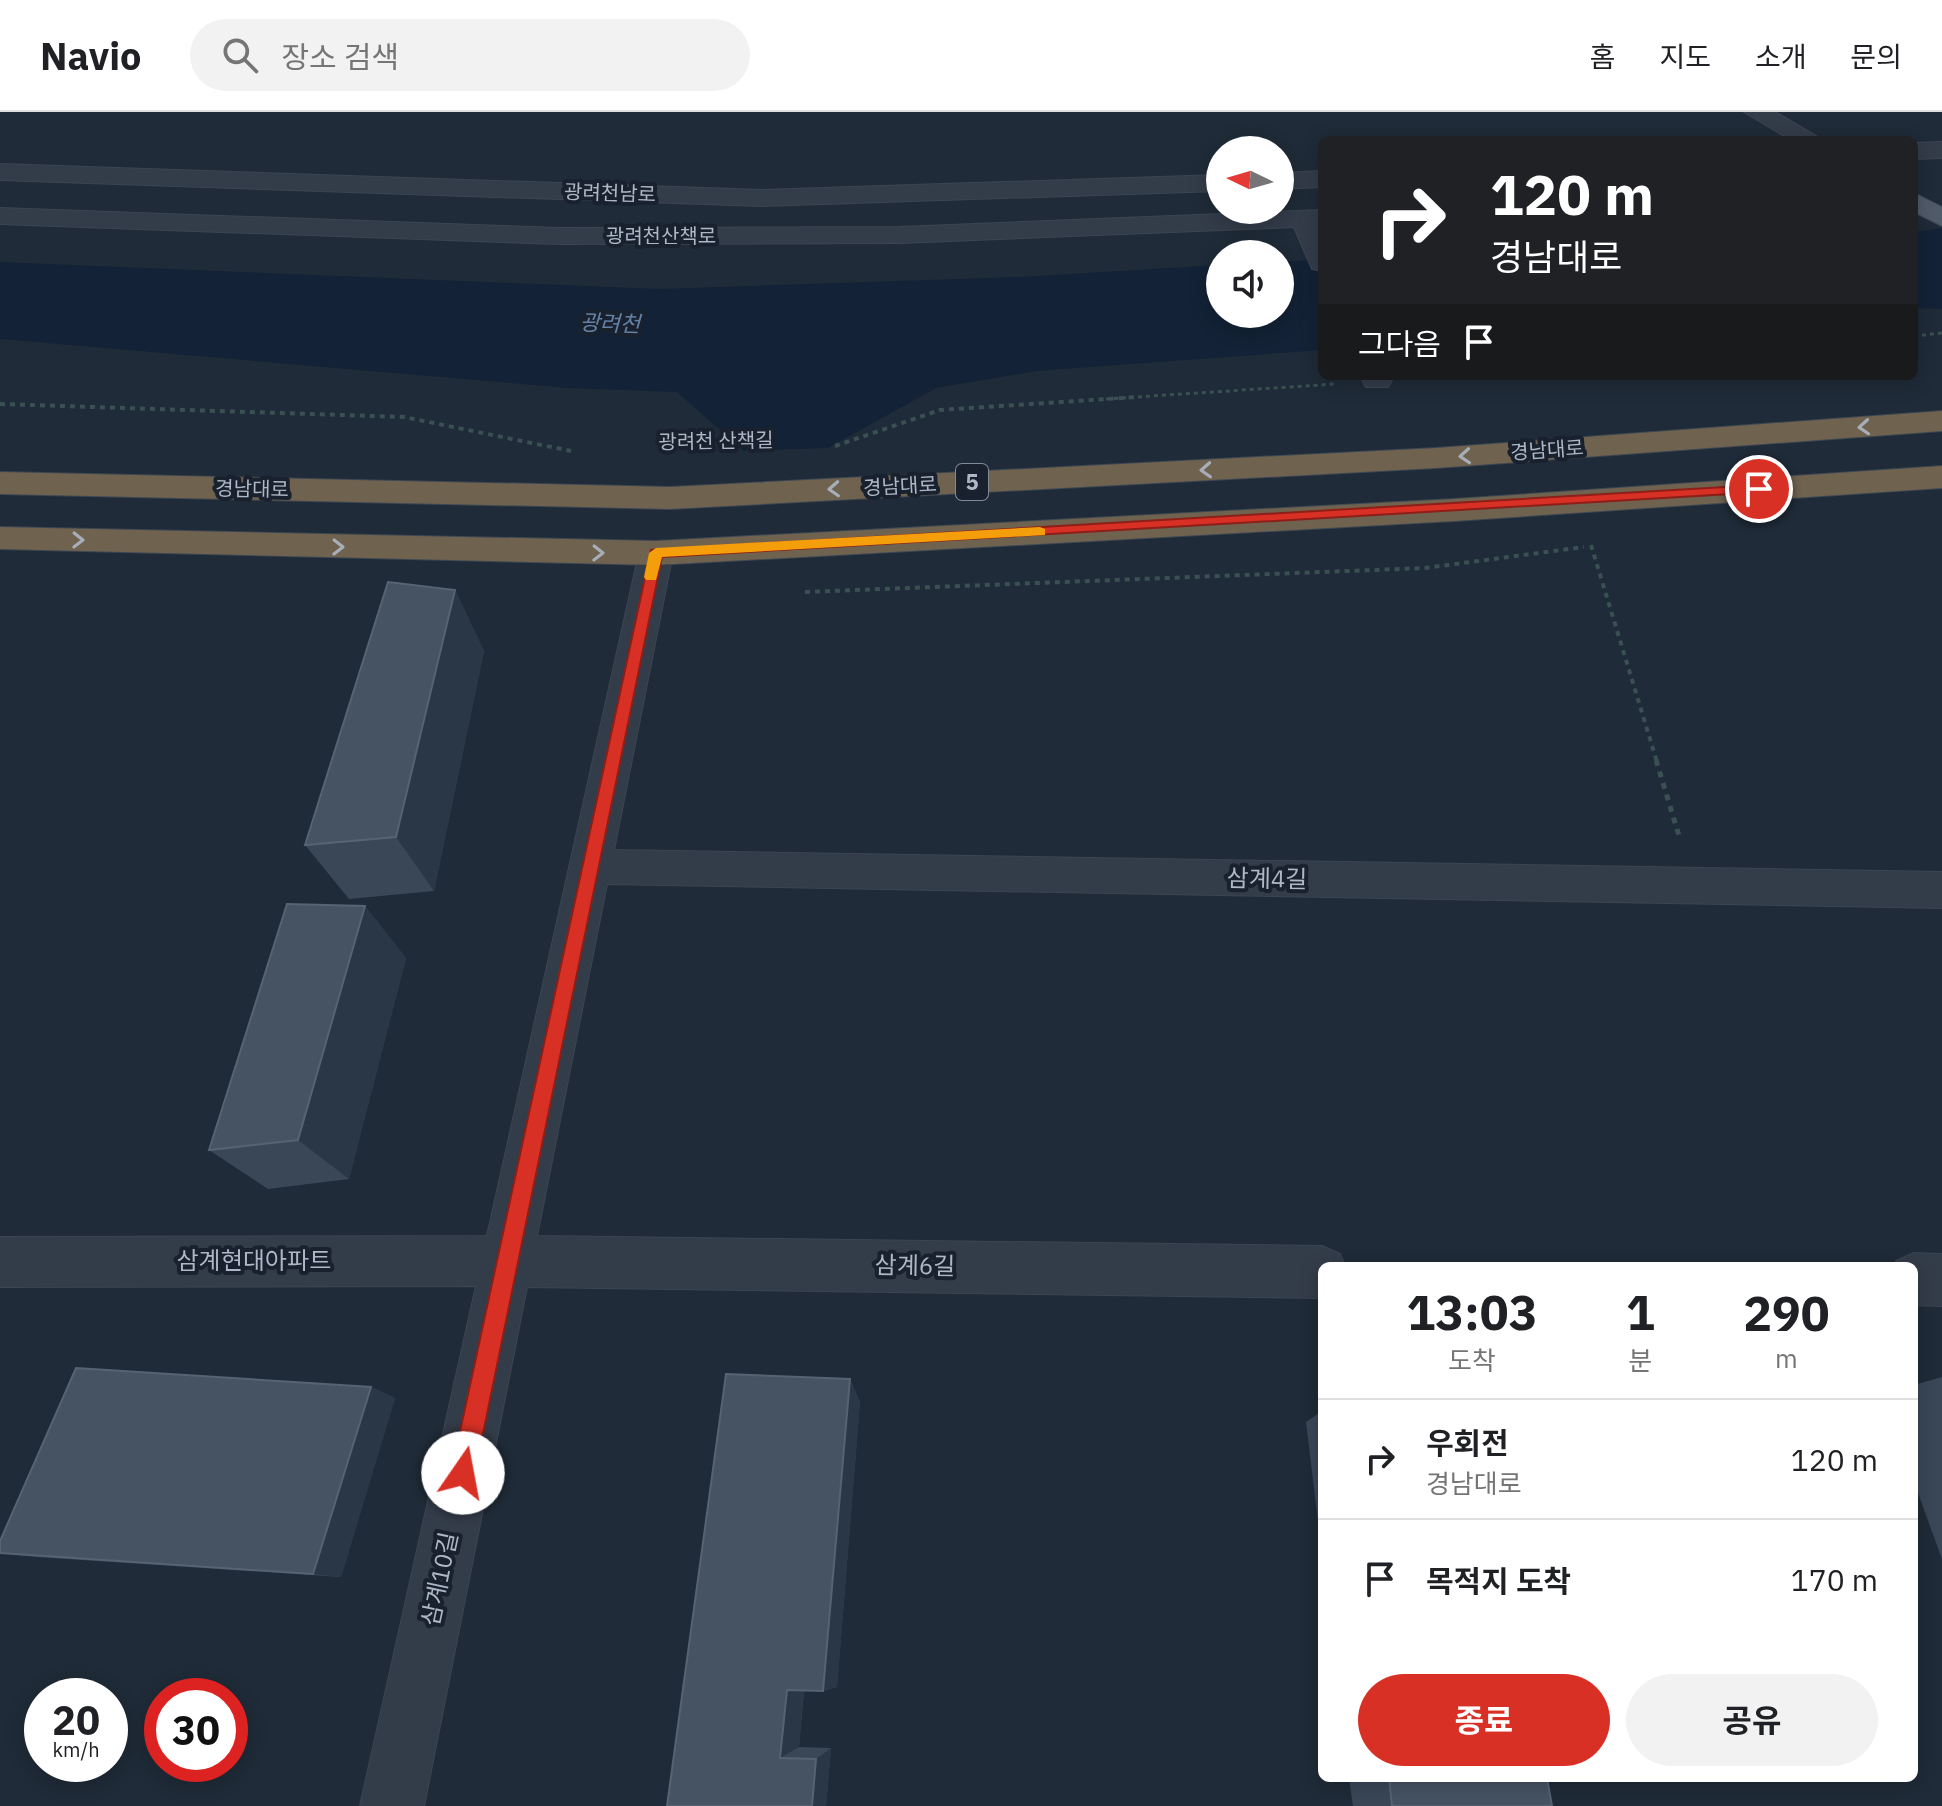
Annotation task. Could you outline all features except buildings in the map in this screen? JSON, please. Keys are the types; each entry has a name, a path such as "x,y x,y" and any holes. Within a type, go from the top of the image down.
{"highway":[{"name":"경남대로","path":"0,483 670,498 1436,458 1942,421"},
{"name":"5","path":"0,538 656,553 1438,511 1942,477"}],"main road":[{"path":"1918,203 1942,218"}],"street":[{"path":"1756,112 1802,136"},
{"path":"1918,151 1942,150"},
{"name":"광려천남로","path":"0,172 762,198 1206,183"},
{"path":"1294,180 1318,179"},
{"name":"광려천산책로","path":"0,216 560,236 900,235 1313,218"},
{"path":"1313,218 1318,243"},
{"name":"삼계10길","path":"392,1806 656,553"},
{"name":"삼계4길","path":"591,867 1942,890"},
{"name":"삼계현대아파트","path":"0,1262 508,1261"},
{"name":"삼계6길","path":"508,1261 1318,1272"},
{"path":"1918,1279 1942,1280"}],"path":[{"path":"1918,336 1942,333"},
{"path":"826,449 940,410 1349,380"},
{"path":"0,404 404,417 582,454"},
{"path":"1591,545 1694,886"}],"water":[{"path":"1942,228 1942,309 1918,308 1918,231"},
{"name":"광려천","path":"1318,259 1318,350 1036,371 936,388 828,448 744,451 677,392 568,388 0,339 0,262 659,289 1019,277 1206,266 1206,328 1294,328 1294,261"}],"slow traffic":[{"path":"651,577 656,553 1040,532"}],"route":[{"path":"463,1473 656,553 1454,510 1759,489"}]}
